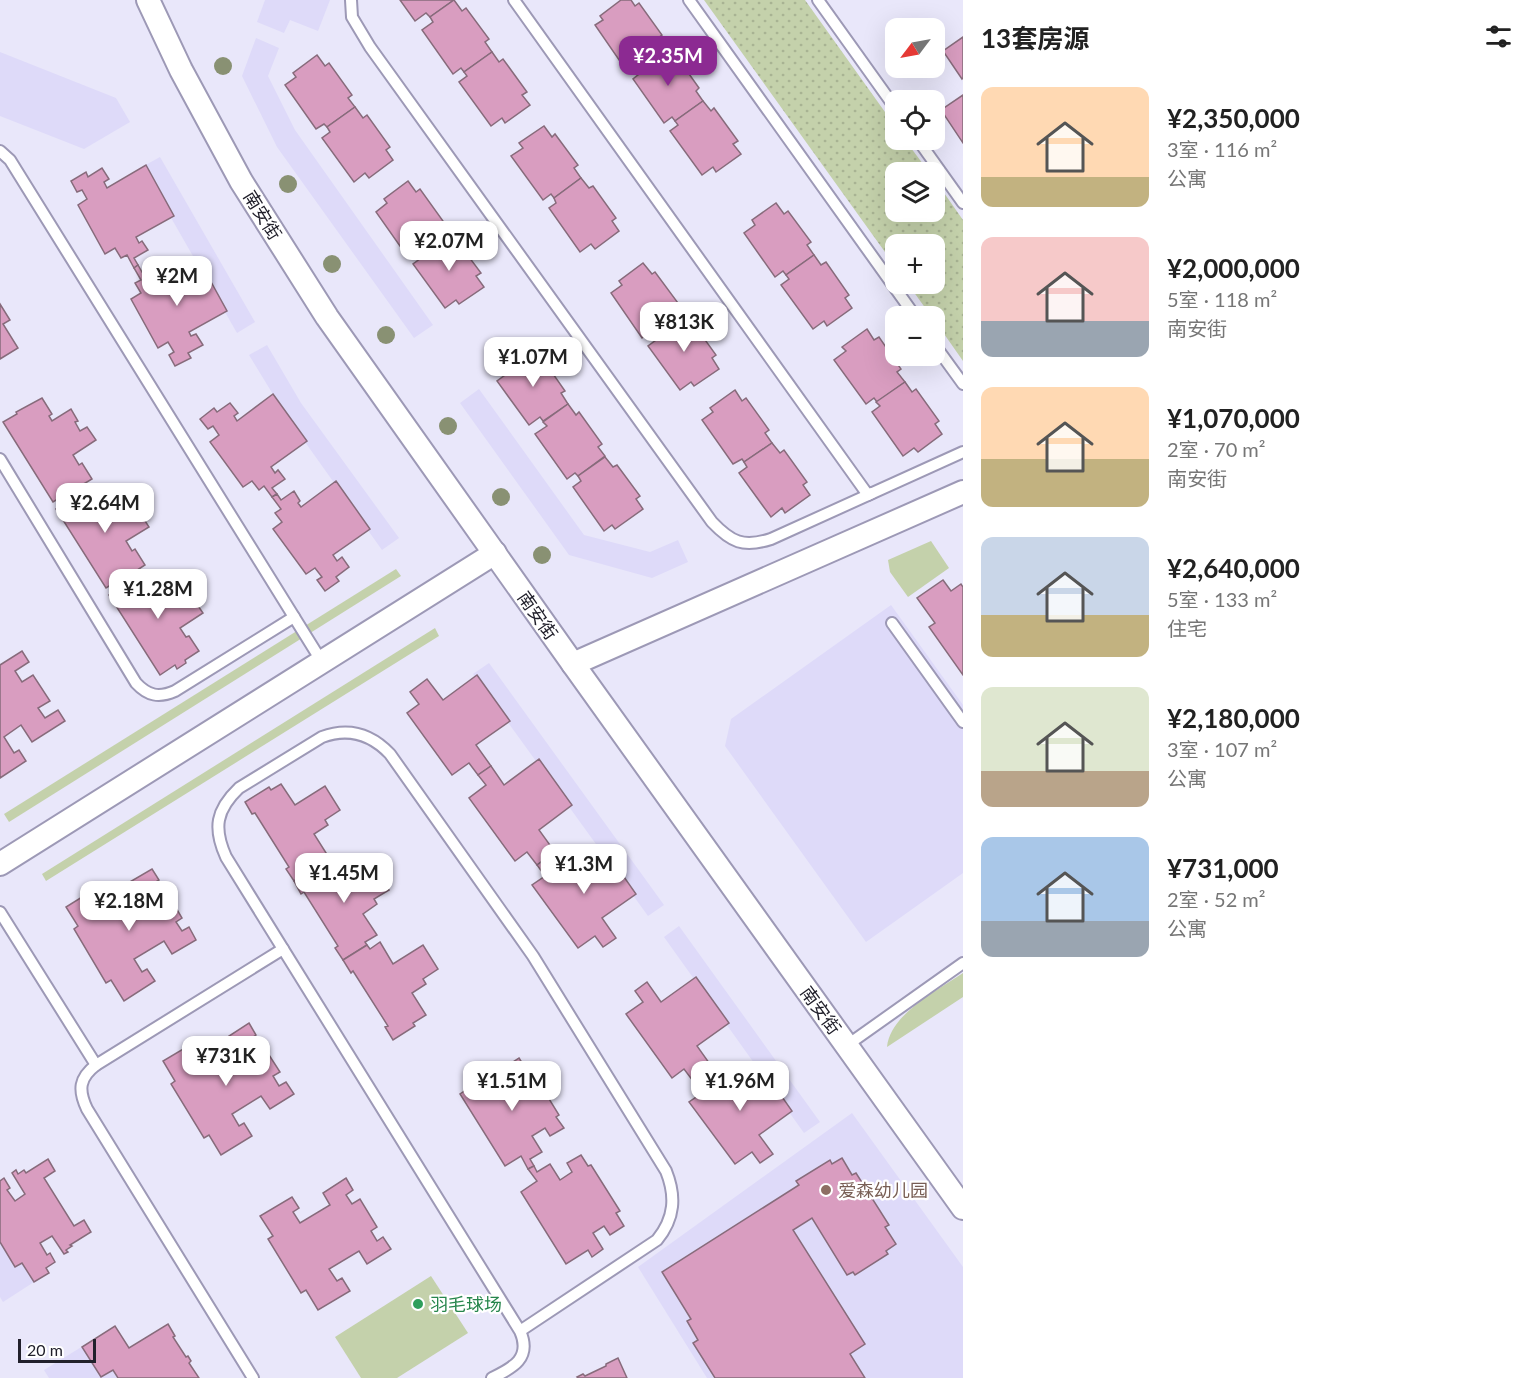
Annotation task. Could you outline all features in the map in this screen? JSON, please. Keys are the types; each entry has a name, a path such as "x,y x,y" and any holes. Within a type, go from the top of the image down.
{"street":[{"name":"南安街","path":"148,0 181,70 241,181 327,317 963,1208"},
{"path":"573,664 963,492"},
{"path":"0,864 495,553"}],"lane":[{"path":"351,0 352,17 370,47 712,522 732,541 757,544 771,539 963,452"},
{"path":"514,0 868,495 941,462"},
{"path":"689,0 908,306"},
{"path":"818,0 885,94"},
{"path":"925,150 963,203"},
{"path":"0,151 10,160 322,663"},
{"path":"945,359 963,384"},
{"path":"0,459 136,683 149,694 165,695 175,692 294,617"},
{"path":"892,623 963,722"},
{"path":"492,1378 516,1364 523,1354 524,1341 520,1331 226,858 218,840 220,815 230,796 239,788 322,737 334,733 345,732 370,738 381,744 390,754 533,956 666,1171 672,1185 673,1210 664,1232 657,1240 520,1331"},
{"path":"0,912 96,1065"},
{"path":"253,1378 87,1109 80,1090 81,1081 96,1065 283,949"},
{"path":"846,1046 963,963"}],"shaded area":[{"path":"265,0 330,0 318,31 290,20 284,33 257,22"},
{"path":"256,38 279,48 268,76 295,130 433,325 414,338 277,147 242,76"},
{"path":"0,52 116,98 130,122 84,149 0,116"},
{"path":"160,157 255,322 237,333 142,167"},
{"path":"267,345 301,403 399,538 382,550 285,414 249,355"},
{"path":"479,389 584,535 650,552 678,540 688,562 652,578 569,555 460,403"},
{"path":"891,605 963,705 963,873 866,942 725,746 731,719"},
{"path":"489,663 664,905 648,916 473,674"},
{"path":"679,926 820,1122 804,1133 664,937"},
{"name":"爱森幼儿园","path":"852,1113 963,1267 963,1378 707,1378 638,1267"},
{"path":"0,1227 34,1282 3,1302 0,1297"},
{"path":"101,1335 128,1378 49,1378 44,1370"}],"green space":[{"path":"704,0 805,0 885,112 885,150 912,150 922,162 885,162 885,222 945,222 945,194 963,220 963,361 945,335 945,306 924,306 915,294 945,294 945,234 885,234 885,252"},
{"path":"931,541 949,568 908,597 890,572 888,560"},
{"path":"396,569 401,576 9,822 4,814"},
{"path":"435,628 439,636 46,881 42,874"},
{"path":"963,973 963,997 887,1047 890,1035 906,1014 929,995"},
{"name":"羽毛球场","path":"431,1276 468,1333 397,1378 361,1378 335,1337"}],"building":[{"path":"400,0 454,0 430,17 426,13 415,21"},
{"path":"454,0 462,11 466,8 489,39 485,42 492,52 464,72 461,68 453,74 422,30 433,22 430,17"},
{"path":"621,0 631,0 635,6 639,3 662,35 658,38 665,49 641,66 637,62 626,70 595,25 603,20 600,16"},
{"path":"963,37 962,79 945,54 945,50"},
{"path":"665,49 673,59 677,57 699,88 696,91 703,101 675,121 672,117 664,123 633,79 644,70 641,66"},
{"path":"492,52 499,62 503,59 527,92 522,95 530,105 505,123 502,118 491,126 459,82 467,76 464,72"},
{"path":"317,55 325,66 329,63 352,95 348,98 355,107 327,127 324,124 316,129 285,85 296,77 293,73"},
{"path":"963,95 963,143 945,116 945,107"},
{"path":"703,101 711,111 714,108 738,141 733,144 741,154 716,172 713,167 702,175 670,131 678,125 675,121"},
{"path":"355,107 363,118 367,115 390,147 386,150 393,160 369,178 365,173 354,182 322,138 330,132 327,127"},
{"path":"544,126 552,137 555,134 578,165 574,168 581,178 554,198 551,194 543,200 511,156 523,148 519,143"},
{"path":"146,165 174,216 136,237 139,243 142,241 148,250 134,258 138,265 134,268 127,255 121,258 115,248 105,254 78,205 87,199 82,190 77,192 71,181 86,172 88,177 102,168 109,179 104,182 107,188"},
{"path":"581,178 589,188 593,186 616,218 612,221 619,231 595,249 591,244 580,252 549,208 556,203 554,198"},
{"path":"408,181 416,192 420,189 443,221 439,224 446,234 418,254 415,250 407,256 376,212 387,203 384,199"},
{"path":"776,203 784,214 788,211 811,242 807,245 814,255 786,275 783,271 775,277 744,233 755,225 752,220"},
{"path":"446,234 453,244 457,241 481,273 476,276 484,287 459,304 456,300 445,308 413,264 421,258 418,254"},
{"path":"814,255 821,265 826,262 849,295 845,298 852,308 827,326 824,321 813,329 781,285 789,279 786,275"},
{"path":"199,260 227,311 189,332 191,336 196,334 203,345 188,353 191,358 175,366 169,355 174,352 168,342 158,348 131,299 141,293 135,283 141,280 134,268 138,265 142,272 155,264 160,273 157,275 160,281"},
{"path":"643,263 652,274 655,272 678,303 674,306 681,316 653,336 650,332 642,338 611,293 622,285 619,281"},
{"path":"0,304 10,320 3,324 18,348 0,359"},
{"path":"681,316 689,326 693,323 716,355 712,358 719,369 694,386 691,382 680,390 648,346 656,340 653,336"},
{"path":"867,329 874,340 879,337 885,346 885,366 899,366 901,369 897,372 905,382 877,402 874,398 866,404 834,360 846,351 842,347"},
{"path":"530,351 538,361 542,358 565,391 561,393 568,404 543,421 540,417 529,425 497,381 505,375 502,371"},
{"path":"905,382 912,392 916,389 939,421 935,424 942,434 918,452 914,448 903,456 872,412 880,406 876,402"},
{"path":"735,390 742,401 746,398 769,430 765,433 772,443 744,462 742,459 733,464 702,420 713,412 710,408"},
{"path":"273,394 307,441 271,467 275,473 278,470 285,479 272,488 277,494 272,497 264,486 259,490 252,481 243,487 210,442 219,435 213,426 208,429 200,419 214,408 217,412 230,403 238,413 234,416 237,421"},
{"path":"42,398 52,414 49,416 52,421 71,409 78,421 75,422 80,431 87,427 96,440 73,455 79,465 82,463 92,479 77,488 80,491 69,498 66,494 53,502 3,422"},
{"path":"568,404 576,415 579,412 602,444 598,447 605,456 578,476 575,473 567,479 535,434 547,426 543,422"},
{"path":"772,443 780,453 784,450 807,482 803,485 810,495 785,513 782,508 771,517 739,473 747,467 744,462"},
{"path":"605,457 613,467 617,465 640,496 636,499 643,509 615,529 612,525 604,531 573,487 581,481 578,476"},
{"path":"336,481 370,529 333,555 337,561 342,557 349,567 336,577 339,581 325,591 317,580 322,577 315,568 306,574 273,529 282,522 275,513 281,509 272,497 277,494 281,500 294,491 301,507"},
{"path":"95,484 106,500 102,502 105,507 123,495 134,517 140,513 149,527 126,541 132,551 135,549 145,565 122,583 119,580 106,588 56,509 70,500 69,498"},
{"path":"148,570 159,587 155,589 158,593 177,582 184,593 181,595 187,604 194,600 203,613 180,628 186,637 189,636 199,651 185,660 186,663 177,669 175,665 160,675 109,595 124,586 122,583"},
{"path":"943,580 951,591 961,584 963,587 963,675 929,627 935,623 917,598"},
{"path":"22,651 29,662 15,671 22,682 33,675 50,701 38,708 45,718 58,710 65,721 32,742 21,725 4,737 14,753 19,750 26,761 0,778 0,665"},
{"path":"477,675 510,721 476,745 491,766 478,775 469,763 452,775 407,713 419,704 410,692 427,679 443,700"},
{"path":"539,759 572,805 539,830 555,852 537,865 527,852 515,861 469,798 486,785 478,775 491,766 504,785"},
{"path":"281,784 295,805 325,786 340,810 325,820 328,825 314,834 328,856 317,863 318,866 294,881 286,869 289,867 255,813 252,814 245,802 269,787 271,790"},
{"path":"603,847 636,894 602,918 616,938 603,947 595,936 578,948 532,885 545,876 537,865 555,852 569,872"},
{"path":"331,863 344,884 374,865 389,890 374,899 377,904 363,914 377,935 365,942 367,945 343,960 335,948 338,946 304,892 301,894 294,881 318,866 320,869"},
{"path":"152,869 159,880 151,885 157,894 165,889 182,918 176,922 182,931 189,927 196,940 172,954 164,941 134,959 142,972 147,969 155,981 124,1001 111,980 106,983 74,929 78,926 66,907 98,887 104,898 99,902 106,913 136,895 128,883"},
{"path":"380,942 393,964 423,945 438,969 423,979 426,984 412,993 426,1015 413,1023 415,1026 393,1040 385,1027 388,1026 353,971 351,973 343,960 367,945 370,949"},
{"path":"696,977 729,1023 697,1046 712,1067 693,1081 684,1069 672,1078 626,1014 643,1002 635,991 647,982 661,1002"},
{"path":"249,1023 256,1035 249,1040 254,1049 262,1044 280,1072 273,1076 279,1086 286,1082 294,1094 270,1109 261,1096 232,1114 239,1126 244,1123 252,1136 221,1155 209,1135 204,1138 171,1084 175,1081 163,1061 195,1042 202,1053 196,1056 203,1068 233,1050 226,1038"},
{"path":"519,1058 527,1071 530,1068 559,1115 556,1117 564,1128 550,1136 545,1128 532,1136 542,1152 530,1159 534,1166 528,1169 521,1156 505,1166 460,1094 481,1080 477,1074 489,1066 500,1083 511,1076 505,1067"},
{"path":"759,1064 792,1111 759,1135 773,1154 760,1163 752,1152 735,1164 689,1102 702,1093 693,1081 711,1068 726,1089"},
{"path":"581,1155 588,1166 591,1165 620,1211 616,1213 624,1226 610,1235 604,1226 593,1233 603,1249 592,1257 588,1250 566,1264 521,1192 537,1181 528,1169 534,1166 537,1172 550,1164 560,1180 572,1172 567,1163"},
{"path":"842,1158 852,1175 856,1173 889,1225 885,1227 896,1244 886,1251 888,1254 855,1275 853,1272 847,1275 812,1218 793,1230 865,1344 850,1354 865,1378 715,1378 693,1343 698,1340 687,1321 691,1319 662,1272 799,1185 796,1181 830,1160 832,1164"},
{"path":"48,1159 55,1171 44,1178 74,1226 84,1220 91,1232 70,1245 72,1246 64,1254 52,1236 40,1243 47,1255 50,1253 55,1262 46,1268 49,1273 34,1282 22,1263 15,1267 0,1242 0,1181 4,1178 10,1188 7,1190 15,1201 25,1194 12,1173 16,1170 18,1174 24,1170 26,1173"},
{"path":"346,1178 353,1190 346,1195 352,1204 360,1199 377,1227 371,1231 377,1241 383,1237 391,1249 367,1264 359,1251 329,1269 337,1281 342,1278 350,1291 318,1310 306,1290 301,1293 268,1239 273,1236 260,1216 292,1197 299,1208 293,1212 300,1223 330,1205 323,1193"},
{"path":"168,1324 175,1336 173,1337 186,1357 188,1356 191,1361 189,1363 199,1378 118,1378 113,1370 101,1377 82,1347 115,1326 129,1348"},
{"path":"618,1358 627,1378 577,1377 583,1374 585,1376"}],"place":[{"name":"爱森幼儿园","path":"826,1190"},
{"name":"羽毛球场","path":"418,1304"}]}
